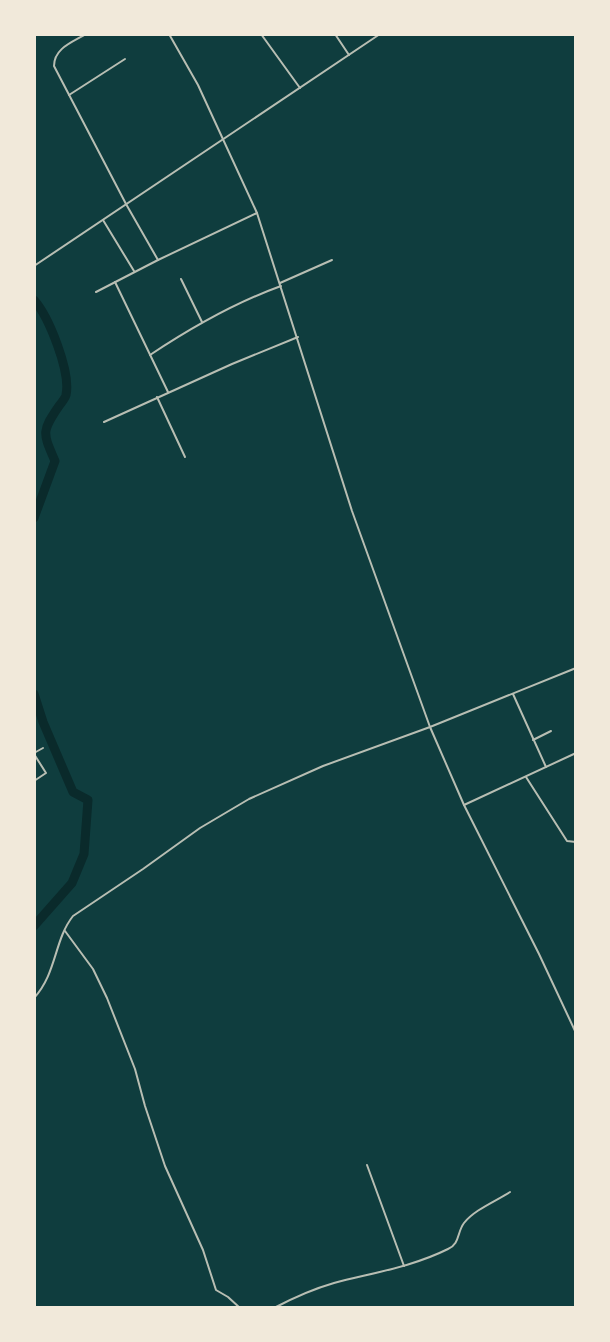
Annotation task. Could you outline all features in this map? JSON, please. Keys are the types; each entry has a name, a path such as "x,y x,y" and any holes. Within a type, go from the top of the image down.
{"street":[{"path":"86,34 60,50 55,55 54,66 158,260"},
{"path":"169,34 198,85 257,213 352,511 430,727 464,805 576,1033"},
{"path":"261,34 300,89"},
{"path":"335,34 349,55"},
{"path":"34,266 380,34"},
{"path":"69,95 125,59"},
{"path":"96,292 257,213"},
{"path":"103,220 135,272"},
{"path":"150,355 201,322 332,260"},
{"path":"181,279 201,322"},
{"path":"115,282 168,392"},
{"path":"104,422 298,337"},
{"path":"157,397 185,457"},
{"path":"34,998 49,977 69,921 76,913 229,810 323,766 430,727 576,668"},
{"path":"513,694 546,767"},
{"path":"533,740 551,731"},
{"path":"34,781 46,773 34,754 43,747"},
{"path":"464,805 576,753"},
{"path":"526,777 567,842 576,842"},
{"path":"65,931 93,969 108,998 135,1069 165,1166 203,1250 216,1290 240,1308"},
{"path":"367,1165 404,1266"},
{"path":"274,1308 299,1295 332,1284 404,1266 452,1247 457,1242 460,1229 466,1221 510,1192"}],"waterway":[{"path":"34,300 58,345 67,385 65,396 47,427 46,438 55,461 34,518"},
{"path":"34,694 43,722 73,792 88,800 84,854 72,883 34,926"}]}
